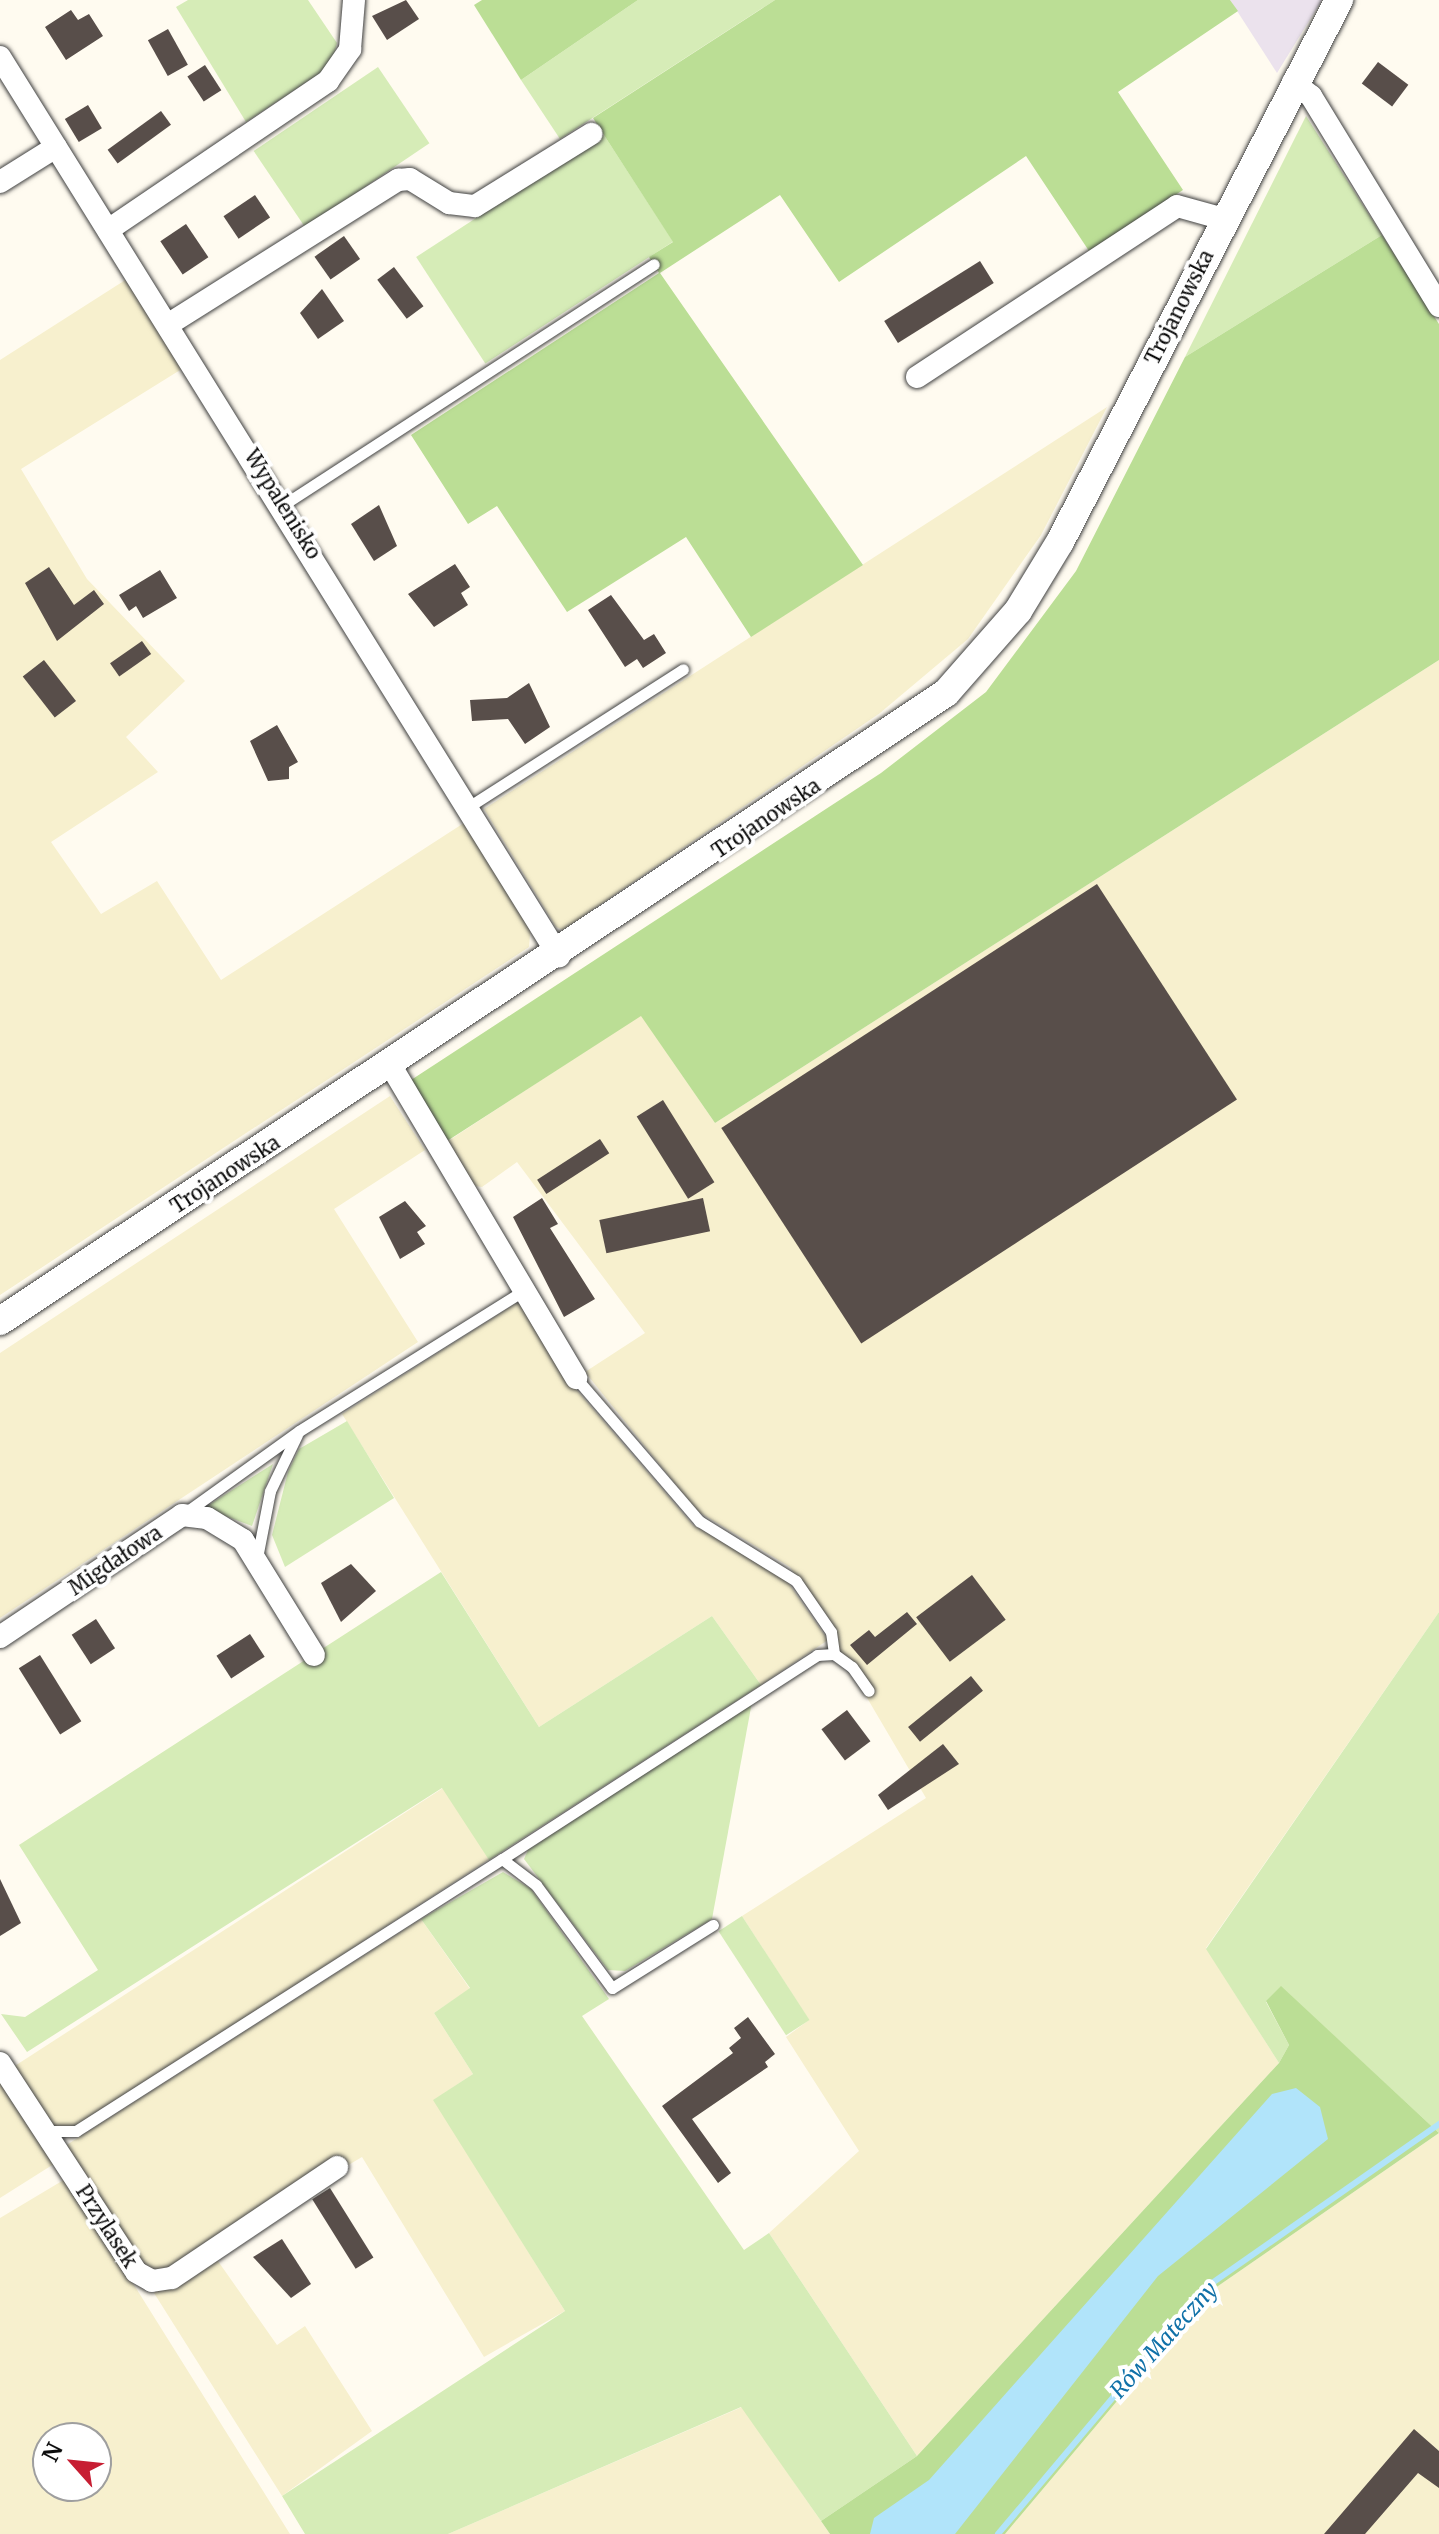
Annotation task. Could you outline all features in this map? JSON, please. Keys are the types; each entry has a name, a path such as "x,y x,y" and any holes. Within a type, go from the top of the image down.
{"street":[{"path":"108,230 328,81 350,49 354,0"},
{"name":"Trojanowska","path":"0,1321 559,956 895,732 994,642 1060,542 1291,86 1339,0"},
{"name":"Wypalenisko","path":"0,57 283,505 559,956"},
{"path":"1291,86 1311,96 1433,282 1439,306"},
{"path":"169,324 398,180 410,179 449,203 475,206 591,134"},
{"path":"0,182 56,147"},
{"path":"917,377 1177,206 1224,219"},
{"path":"391,1066 520,1293 576,1378"},
{"name":"Migdałowa","path":"0,1637 182,1515 227,1528 257,1563 314,1655"},
{"name":"Przylasek","path":"0,2063 136,2272 152,2281 172,2278 337,2167"}],"lane":[{"path":"283,505 654,264"},
{"path":"470,806 683,669"},
{"path":"182,1515 299,1431 520,1293"},
{"path":"576,1378 699,1521 796,1581 820,1609 834,1654 869,1691"},
{"path":"257,1563 270,1491 299,1431"},
{"path":"44,2130 76,2131 817,1655 834,1654"},
{"path":"502,1859 536,1885 612,1988 713,1925"}],"shaded area":[{"path":"1230,0 1322,0 1277,73"},
{"path":"130,277 185,367 21,469 87,579 185,681 126,737 158,772 51,842 101,914 157,881 221,980 467,821 531,923 529,947 0,1295 0,360"},
{"path":"1107,407 1041,535 968,639 880,713 563,930 556,927 484,809"},
{"path":"1439,660 1439,1612 1206,1948 1279,2063 917,2456 769,2233 859,2151 786,2037 809,2020 742,1916 926,1798 790,1567 697,1511 585,1372 645,1333 517,1162 482,1187 469,1185 445,1143 641,1015 715,1123"},
{"path":"390,1096 425,1150 334,1209 418,1342 0,1618 0,1353"},
{"path":"518,1302 568,1380 693,1525 782,1574 828,1640 761,1685 712,1616 539,1727 342,1414"},
{"path":"443,1788 489,1859 60,2138 14,2067"},
{"path":"421,1919 470,1989 434,2013 473,2074 434,2100 565,2311 484,2357 362,2157 167,2272 150,2273 65,2146"},
{"path":"0,2072 57,2162 0,2198"},
{"path":"1439,2133 1439,2534 1005,2534 1208,2293"},
{"path":"67,2178 290,2534 0,2534 0,2218"},
{"path":"213,2254 277,2345 305,2326 372,2431 282,2496 154,2293"},
{"path":"742,2407 830,2534 448,2534"}],"green space":[{"path":"188,0 308,0 337,43 331,66 246,122 176,7"},
{"path":"482,0 638,0 521,80 474,5"},
{"path":"638,0 775,0 560,139 521,80"},
{"path":"775,0 1230,0 1238,11 1118,92 1183,190 1089,251 1026,156 839,282 780,195 660,273 863,565 751,637 686,537 567,612 497,506 468,524 411,435 659,273 649,257 673,242 593,118"},
{"path":"378,67 429,143 305,227 254,151"},
{"path":"1306,116 1382,235 1185,357"},
{"path":"604,135 673,242 485,364 416,257"},
{"path":"1382,235 1439,324 1439,660 715,1123 641,1016 444,1143 408,1082 881,773 986,692 1076,571 1185,357"},
{"path":"347,1421 394,1498 285,1567 272,1535 288,1472 299,1449"},
{"path":"273,1464 252,1526 204,1508"},
{"path":"441,1572 539,1727 712,1616 761,1685 489,1860 442,1788 27,2052 1,2014 25,2017 98,1970 19,1845"},
{"path":"1439,1612 1439,2133 1281,1987 1266,2002 1289,2045 1279,2063 1206,1949"},
{"path":"752,1702 712,1919 625,1971 608,1970 524,1859 528,1850"},
{"path":"503,1872 531,1889 609,1999 582,2016 744,2250 769,2233 917,2456 821,2521 741,2407 448,2534 305,2534 282,2496 565,2311 433,2100 473,2074 434,2013 470,1988 421,1919"},
{"path":"742,1916 810,2020 786,2035 719,1931"},
{"path":"1281,1986 1439,2133 1208,2293 1005,2534 830,2534 821,2521 917,2456 1279,2063 1289,2045 1266,2001"}],"water":[{"path":"1296,2088 1320,2107 1328,2139 1158,2276 955,2534 870,2534 874,2518 929,2480 1272,2094"}],"building":[{"path":"406,0 419,19 387,40 372,16"},
{"path":"71,10 78,20 89,14 103,36 66,60 45,27"},
{"path":"168,29 188,65 168,76 148,40"},
{"path":"1378,62 1408,85 1392,106 1362,84"},
{"path":"205,65 221,90 204,102 187,76"},
{"path":"88,105 102,128 79,142 65,119"},
{"path":"161,111 171,125 118,164 108,150"},
{"path":"255,195 270,217 239,239 223,216"},
{"path":"186,224 208,257 183,274 160,241"},
{"path":"344,236 360,259 331,280 315,257"},
{"path":"980,261 994,283 898,343 884,321"},
{"path":"394,267 423,306 407,319 377,280"},
{"path":"322,289 344,321 318,339 300,313"},
{"path":"379,505 397,546 374,561 351,524"},
{"path":"455,564 470,587 461,593 468,605 434,627 408,594"},
{"path":"49,567 74,605 94,590 104,604 57,641 25,583"},
{"path":"160,570 177,598 143,618 136,606 129,611 119,595"},
{"path":"611,595 644,640 654,634 666,653 643,668 637,659 625,667 588,610"},
{"path":"142,641 151,654 119,676 110,663"},
{"path":"44,660 76,701 55,718 23,677"},
{"path":"529,683 550,727 525,744 508,719 472,721 470,700 507,698"},
{"path":"277,725 298,762 289,767 289,779 268,781 250,741"},
{"path":"1097,884 1237,1100 861,1344 721,1128"},
{"path":"663,1100 714,1182 688,1199 637,1116"},
{"path":"600,1139 609,1153 546,1194 537,1180"},
{"path":"542,1198 558,1224 550,1228 595,1299 564,1317 513,1217"},
{"path":"703,1198 710,1231 606,1253 599,1220"},
{"path":"405,1201 426,1226 417,1232 425,1244 400,1259 379,1217"},
{"path":"351,1564 376,1591 341,1622 321,1583"},
{"path":"972,1575 1006,1620 950,1662 916,1617"},
{"path":"907,1612 917,1624 867,1665 850,1645 869,1630 875,1637"},
{"path":"96,1619 115,1648 91,1664 72,1635"},
{"path":"250,1634 265,1657 231,1678 216,1656"},
{"path":"40,1655 81,1721 60,1734 19,1668"},
{"path":"971,1676 983,1691 920,1742 908,1727"},
{"path":"847,1710 870,1741 845,1760 821,1729"},
{"path":"943,1744 959,1764 888,1810 878,1795"},
{"path":"0,1879 21,1923 0,1936"},
{"path":"748,2017 775,2054 765,2062 768,2067 692,2119 731,2173 718,2183 662,2106 733,2053 729,2048 741,2038 734,2028"},
{"path":"330,2188 373,2258 356,2269 312,2199"},
{"path":"282,2239 311,2284 291,2298 253,2257"},
{"path":"1414,2429 1439,2451 1439,2488 1418,2473 1365,2534 1324,2534"}],"waterway":[{"name":"Rów Mateczny","path":"998,2534 1205,2288 1439,2124"}]}
